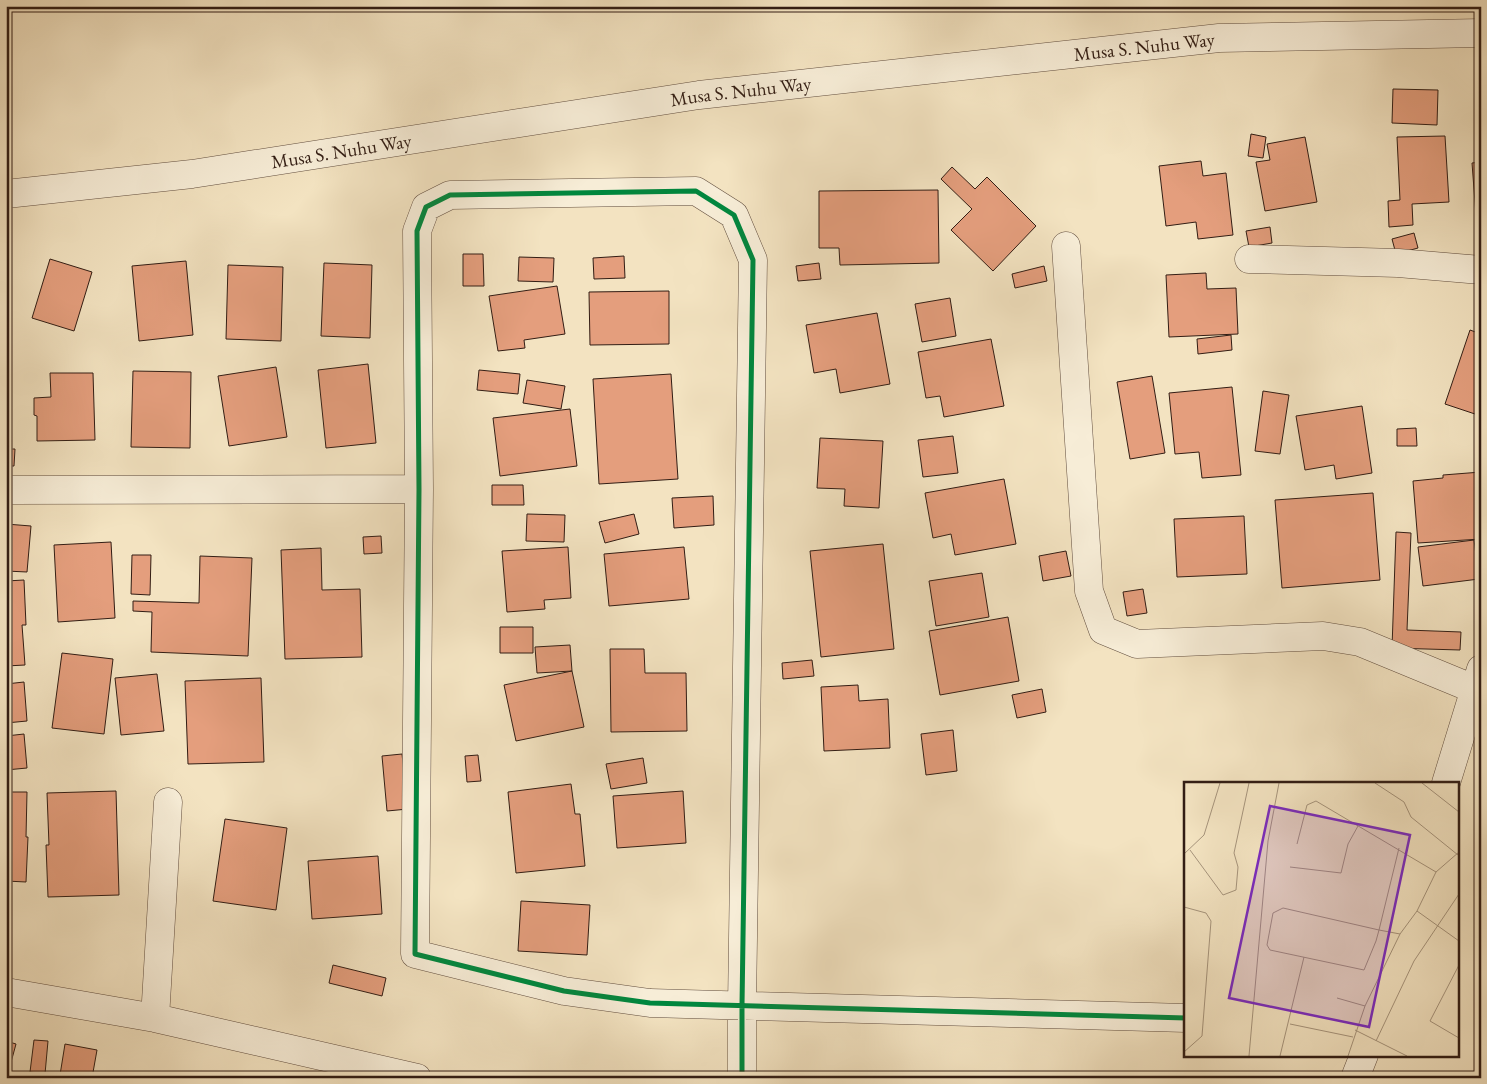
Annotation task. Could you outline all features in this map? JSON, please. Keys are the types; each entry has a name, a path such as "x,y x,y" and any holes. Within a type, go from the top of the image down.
{"street":[{"name":"Musa S. Nuhu Way","path":"6,194 192,174 699,95 1219,38 1481,33"},
{"path":"742,1078 742,1006 753,260 734,215 696,191 450,195 426,207 417,231 419,489 415,954 564,991 650,1003 742,1006 1184,1018"},
{"path":"1066,246 1089,591 1103,630 1138,644 1323,636 1360,642 1477,679 1446,782"},
{"path":"1249,259 1398,263 1481,270"},
{"path":"6,490 419,489"},
{"path":"155,1018 168,802"},
{"path":"6,992 155,1018 417,1078"},
{"path":"1355,1078 1364,1056"}],"building":[{"path":"1393,89 1438,90 1437,125 1392,123"},
{"path":"1251,134 1266,137 1263,158 1248,156"},
{"path":"1445,136 1449,202 1412,204 1413,225 1389,227 1388,201 1400,200 1397,137"},
{"path":"1305,137 1317,202 1265,211 1256,162 1270,160 1267,144"},
{"path":"1201,161 1203,176 1226,173 1233,235 1198,239 1196,222 1166,226 1159,166"},
{"path":"1481,162 1481,242 1478,242 1472,163"},
{"path":"952,167 975,189 987,177 1036,226 993,271 951,230 972,209 941,179"},
{"path":"938,190 939,263 840,265 839,248 819,248 819,191"},
{"path":"1270,227 1272,243 1249,247 1246,231"},
{"path":"1414,233 1418,248 1396,254 1392,239"},
{"path":"463,254 483,254 484,286 463,286"},
{"path":"624,256 625,278 594,279 593,258"},
{"path":"519,257 554,258 553,282 518,281"},
{"path":"50,259 92,272 74,331 32,318"},
{"path":"186,261 193,335 139,341 132,266"},
{"path":"324,263 372,265 370,338 321,336"},
{"path":"819,263 821,279 798,281 796,266"},
{"path":"228,265 283,267 281,341 226,339"},
{"path":"1044,266 1047,281 1015,288 1012,274"},
{"path":"1206,273 1207,289 1236,288 1238,334 1169,337 1166,275"},
{"path":"557,286 565,334 524,340 525,348 498,351 489,296"},
{"path":"669,291 669,344 590,345 589,292"},
{"path":"950,298 956,336 922,342 915,304"},
{"path":"877,313 890,384 840,393 836,369 814,373 806,325"},
{"path":"1470,330 1481,334 1481,416 1445,404"},
{"path":"1231,335 1232,350 1198,354 1197,339"},
{"path":"991,339 1004,406 944,417 940,396 926,398 918,352"},
{"path":"368,364 376,443 326,448 318,370"},
{"path":"276,367 287,437 229,446 218,376"},
{"path":"479,370 520,374 518,394 477,390"},
{"path":"133,371 191,372 190,448 131,447"},
{"path":"50,373 93,373 95,440 37,441 37,416 34,415 34,398 51,397"},
{"path":"671,374 678,479 599,484 593,379"},
{"path":"1152,376 1165,453 1130,459 1117,382"},
{"path":"527,380 565,386 561,409 523,403"},
{"path":"1232,387 1241,475 1202,478 1199,452 1175,454 1169,393"},
{"path":"1263,391 1289,395 1280,454 1255,451"},
{"path":"1362,406 1372,473 1336,479 1334,465 1305,470 1296,416"},
{"path":"570,409 577,466 500,476 493,418"},
{"path":"1416,428 1417,446 1397,446 1397,429"},
{"path":"953,436 958,473 923,477 918,440"},
{"path":"820,438 883,441 879,508 844,506 845,489 817,488"},
{"path":"6,449 15,449 14,466 6,466"},
{"path":"1481,472 1481,539 1418,543 1413,481 1443,478 1443,475"},
{"path":"1004,479 1016,544 955,555 951,534 933,538 925,493"},
{"path":"492,485 523,485 524,505 492,505"},
{"path":"1373,493 1380,580 1282,588 1275,500"},
{"path":"713,496 714,525 674,528 672,498"},
{"path":"527,514 565,515 564,542 526,541"},
{"path":"634,514 639,534 605,543 599,522"},
{"path":"1244,516 1247,574 1177,577 1174,519"},
{"path":"6,524 31,526 27,572 6,571"},
{"path":"1396,532 1411,533 1407,630 1461,632 1460,650 1392,648"},
{"path":"381,536 382,553 364,554 363,537"},
{"path":"1474,540 1479,579 1423,586 1418,547"},
{"path":"111,542 115,618 58,622 54,545"},
{"path":"883,544 894,649 821,657 810,551"},
{"path":"568,547 571,598 544,600 545,609 507,612 502,551"},
{"path":"684,547 689,599 609,606 604,554"},
{"path":"321,548 322,590 360,589 362,657 285,659 281,550"},
{"path":"1066,551 1071,576 1043,581 1039,556"},
{"path":"132,555 151,555 150,595 131,594"},
{"path":"200,556 252,558 248,656 151,652 152,612 133,611 133,601 199,603"},
{"path":"982,573 989,617 936,626 929,581"},
{"path":"24,580 26,625 22,625 25,665 6,666 6,581"},
{"path":"1143,589 1147,613 1127,616 1123,592"},
{"path":"1008,617 1019,681 940,695 929,631"},
{"path":"500,627 533,627 533,653 500,653"},
{"path":"570,645 572,671 537,673 535,647"},
{"path":"610,649 644,649 645,673 686,673 687,731 611,732"},
{"path":"62,653 113,659 104,734 52,728"},
{"path":"812,660 814,676 783,679 782,663"},
{"path":"572,671 584,727 516,741 504,685"},
{"path":"157,674 164,731 121,735 115,678"},
{"path":"261,678 264,762 188,764 185,681"},
{"path":"24,682 27,721 6,723 6,684"},
{"path":"858,685 859,701 888,699 890,748 824,751 821,687"},
{"path":"1042,689 1046,712 1017,718 1012,695"},
{"path":"953,730 957,771 926,775 921,734"},
{"path":"24,734 27,768 6,770 6,736"},
{"path":"402,754 408,809 387,811 382,756"},
{"path":"478,755 481,781 467,782 465,756"},
{"path":"643,758 647,783 611,789 606,764"},
{"path":"571,784 575,814 580,814 585,866 516,873 508,792"},
{"path":"116,791 119,895 48,897 47,793"},
{"path":"683,791 686,843 617,848 613,796"},
{"path":"6,792 27,792 26,882 6,881"},
{"path":"225,819 287,828 276,910 213,901"},
{"path":"378,856 382,914 312,919 308,861"},
{"path":"521,901 590,905 587,955 518,951"},
{"path":"333,965 386,978 382,996 329,983"},
{"path":"34,1040 48,1041 45,1074 30,1072"},
{"path":"6,1041 16,1044 10,1066 6,1065"},
{"path":"65,1044 97,1050 92,1078 60,1075"},
{"path":"162,1074 188,1078 162,1078"}],"cycle path":[{"path":"696,191 734,215 753,260 742,1006 650,1003 564,991 415,954 419,489 417,231 426,207 450,195 696,191"},
{"path":"742,1006 742,1078"},
{"path":"742,1006 1184,1018"}]}
